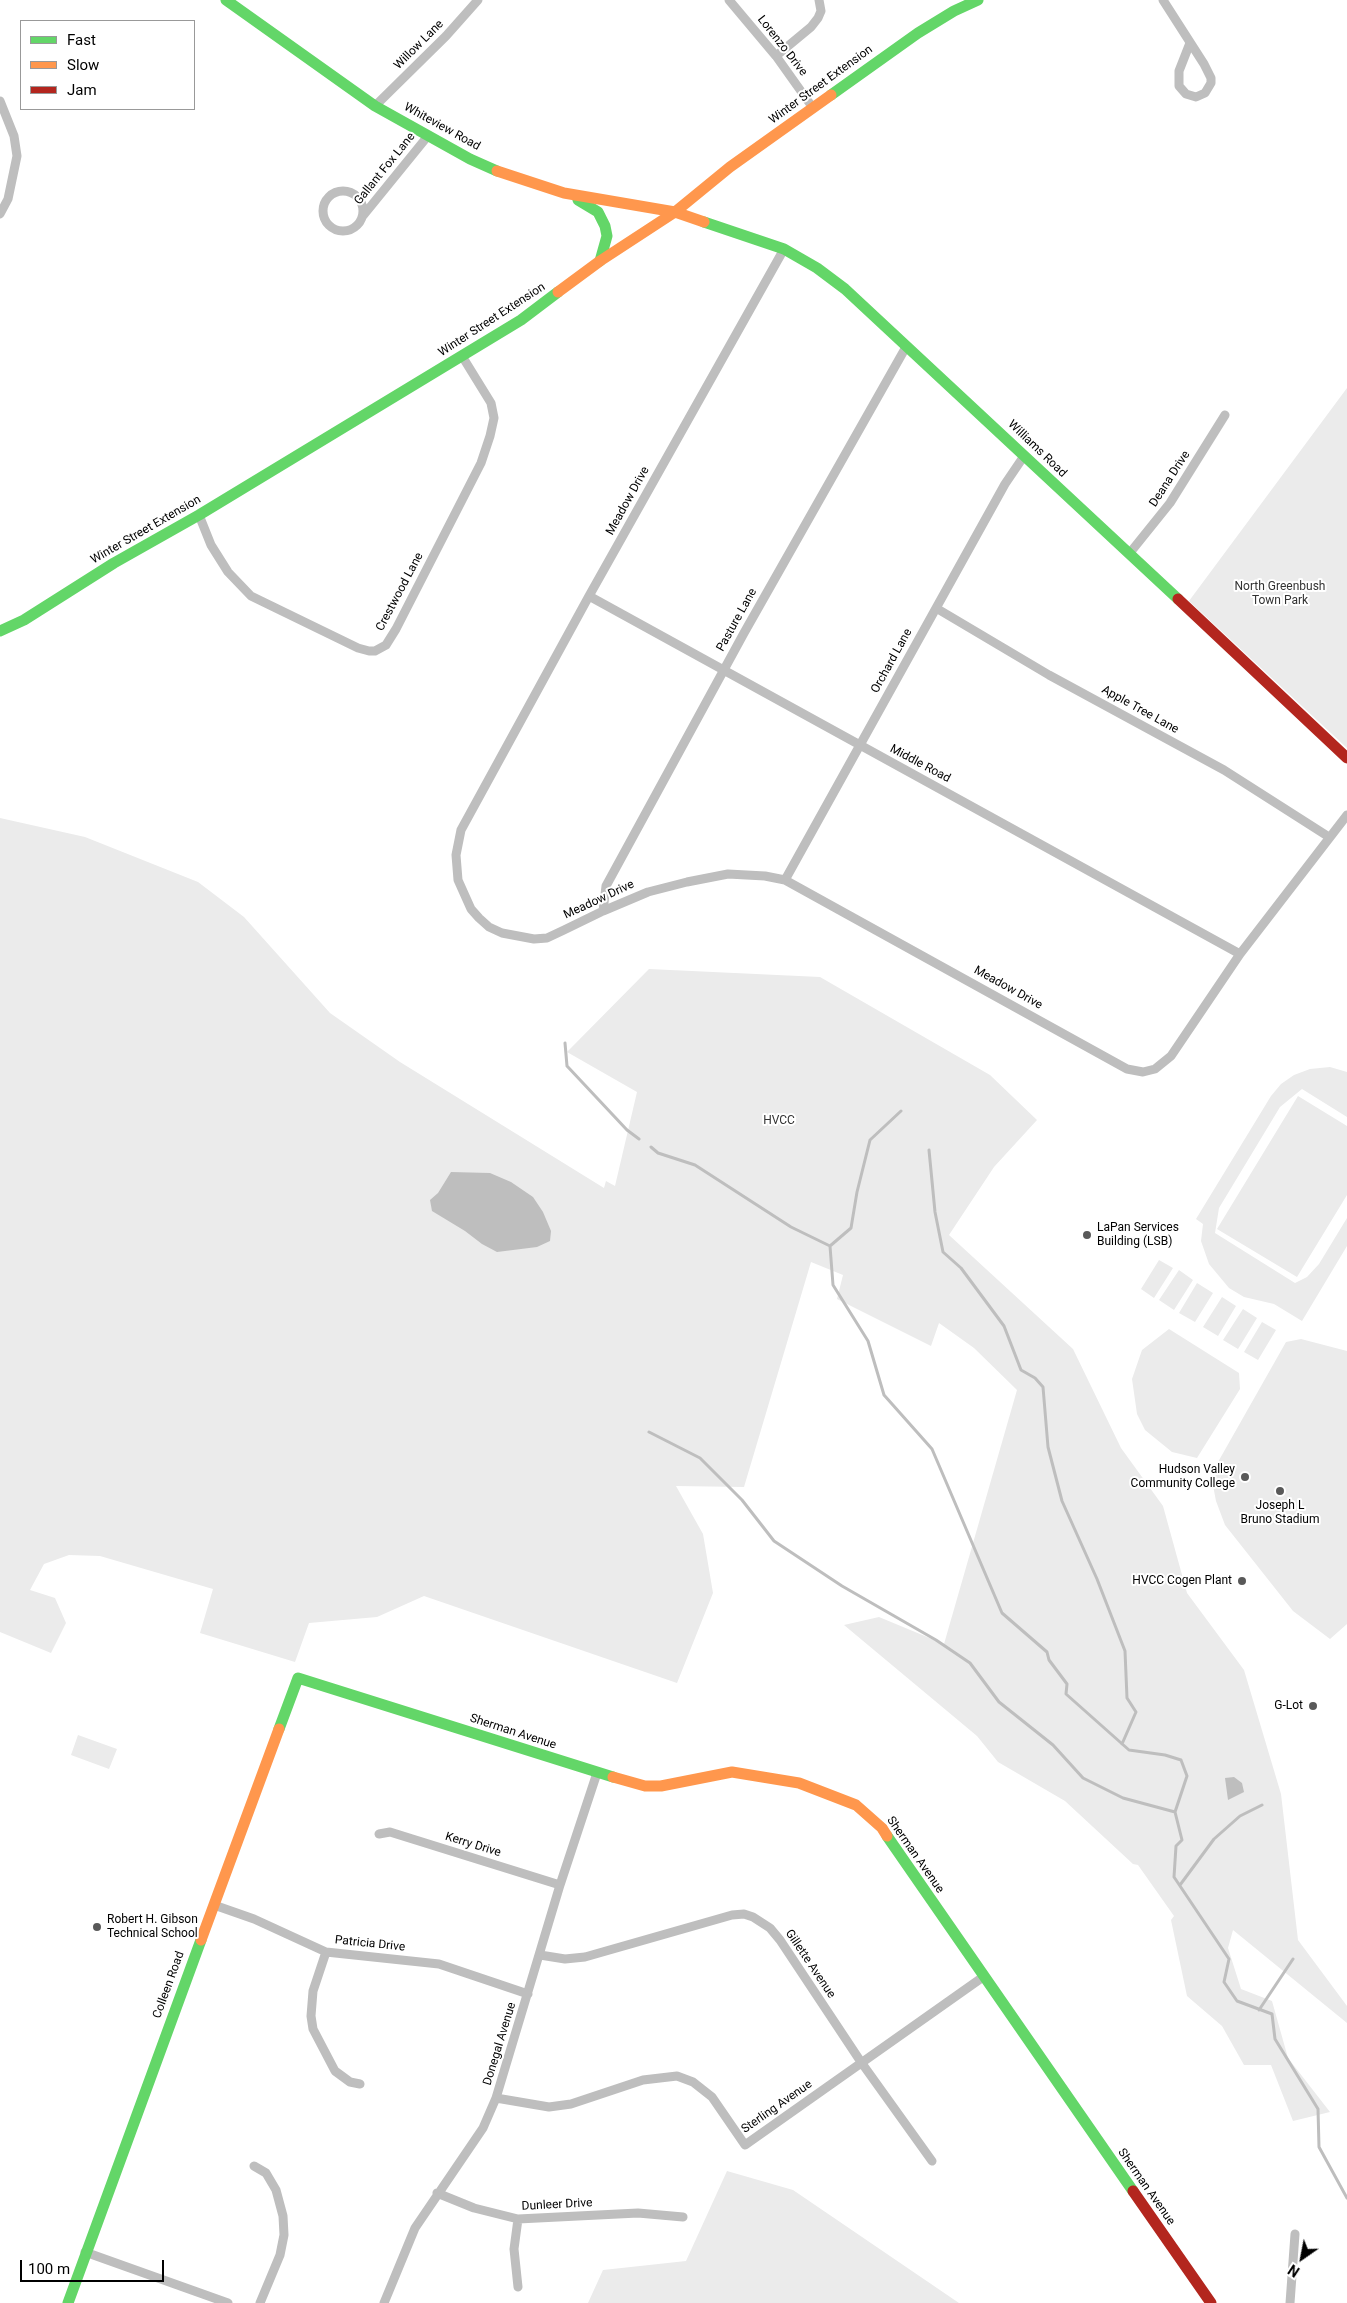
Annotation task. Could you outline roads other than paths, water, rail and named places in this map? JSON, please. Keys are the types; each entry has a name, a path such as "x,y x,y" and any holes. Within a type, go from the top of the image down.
{"main road":[{"name":"Whiteview Road","path":"226,0 374,106 470,159 505,174 564,193 674,212"},
{"name":"Winter Street Extension","path":"0,631 24,620 521,320 600,261 674,212 730,167 918,33 954,11 978,0"},
{"path":"564,193 592,206 601,216 607,236 600,261"},
{"name":"Williams Road","path":"674,212 784,249 817,268 845,289 906,347 978,411 1347,758"},
{"name":"Sherman Avenue","path":"298,1678 597,1773 645,1786 662,1786 732,1772 799,1783 856,1805 882,1828 983,1977 1211,2303"},
{"name":"Colleen Road","path":"68,2303 85,2252 298,1678"}],"street":[{"name":"Willow Lane","path":"374,106 446,36 478,0"},
{"name":"Lorenzo Drive","path":"729,0 776,56 813,108"},
{"path":"776,56 811,27 818,18 821,11 819,0"},
{"path":"1163,0 1204,64 1211,78 1211,84 1205,93 1196,97 1186,94 1179,86 1180,71 1190,43"},
{"path":"0,101 14,136 17,156 8,199 0,214"},
{"name":"Gallant Fox Lane","path":"362,217 362,204 353,194 341,191 329,196 325,202 323,214 329,226 335,230 354,228 427,136"},
{"name":"Meadow Drive","path":"784,249 589,596 461,830 457,841 456,863 458,880 471,909 489,927 502,933 534,939 547,938 648,892 728,874 765,876 784,880 1137,1072 1155,1069 1171,1056 1240,954 1347,815"},
{"name":"Pasture Lane","path":"603,911 606,886 724,669 906,347"},
{"name":"Crestwood Lane","path":"198,515 212,545 228,572 251,596 358,648 375,651 386,645 481,463 490,436 494,418 491,403 462,356"},
{"name":"Deana Drive","path":"1129,554 1170,503 1226,415"},
{"name":"Orchard Lane","path":"784,880 1005,484 1024,456"},
{"name":"Middle Road","path":"589,596 1240,954"},
{"name":"Apple Tree Lane","path":"936,608 1049,675 1224,770 1330,838"},
{"name":"Donegal Avenue","path":"384,2303 407,2244 437,2193 483,2128 496,2098 560,1885 597,1773"},
{"name":"Kerry Drive","path":"379,1834 390,1832 560,1885"},
{"name":"Patricia Drive","path":"214,1905 254,1919 326,1952 439,1964 528,1994"},
{"name":"Gillette Avenue","path":"540,1955 565,1959 586,1957 732,1915 744,1914 753,1917 770,1928 780,1940 861,2062 932,2161"},
{"path":"326,1952 313,1991 311,2016 313,2029 335,2071 350,2082 360,2084"},
{"name":"Sterling Avenue","path":"496,2098 533,2106 563,2105 642,2080 676,2076 693,2082 712,2097 745,2145 983,1977"},
{"path":"254,2166 266,2173 276,2190 283,2216 284,2235 280,2255 260,2303"},
{"name":"Dunleer Drive","path":"437,2193 482,2210 518,2219 638,2213 683,2217"},
{"path":"518,2219 514,2249 518,2287"},
{"path":"1290,2303 1295,2234"},
{"path":"85,2252 228,2303"}],"waterway":[{"path":"565,1043 567,1066 627,1130 639,1139"},
{"path":"830,1246 851,1228 857,1192 870,1140 901,1111"},
{"path":"651,1147 658,1153 695,1165 791,1227 830,1246 833,1285 868,1341 884,1395 932,1449 1002,1613 1047,1652 1049,1660 1067,1684 1066,1694 1129,1750 1165,1755 1181,1760 1187,1776 1175,1812 1182,1840 1176,1846 1174,1877 1229,1959 1224,1982 1237,2001 1272,2014 1275,2039 1318,2109 1319,2147 1347,2198"},
{"path":"929,1150 935,1212 943,1252 961,1268 1004,1326 1021,1370 1035,1378 1043,1387 1048,1447 1062,1501 1097,1579 1125,1651 1127,1698 1136,1712 1122,1744"},
{"path":"649,1432 700,1458 742,1500 774,1541 842,1586 936,1640 970,1663 999,1702 1053,1745 1083,1778 1123,1798 1175,1812"},
{"path":"1180,1885 1214,1839 1240,1816 1262,1805"},
{"path":"1259,2010 1293,1959"}],"place":[{"name":"LaPan Services Building (LSB)","path":"1087,1235"},
{"name":"Hudson Valley Community College","path":"1245,1477"},
{"name":"Joseph L Bruno Stadium","path":"1280,1491"},
{"name":"HVCC Cogen Plant","path":"1242,1581"},
{"name":"G-Lot","path":"1313,1706"},
{"name":"Robert H. Gibson Technical School","path":"97,1927"}],"park label":[{"name":"North Greenbush Town Park","path":"1280,594"},
{"name":"HVCC","path":"779,1121"}]}
